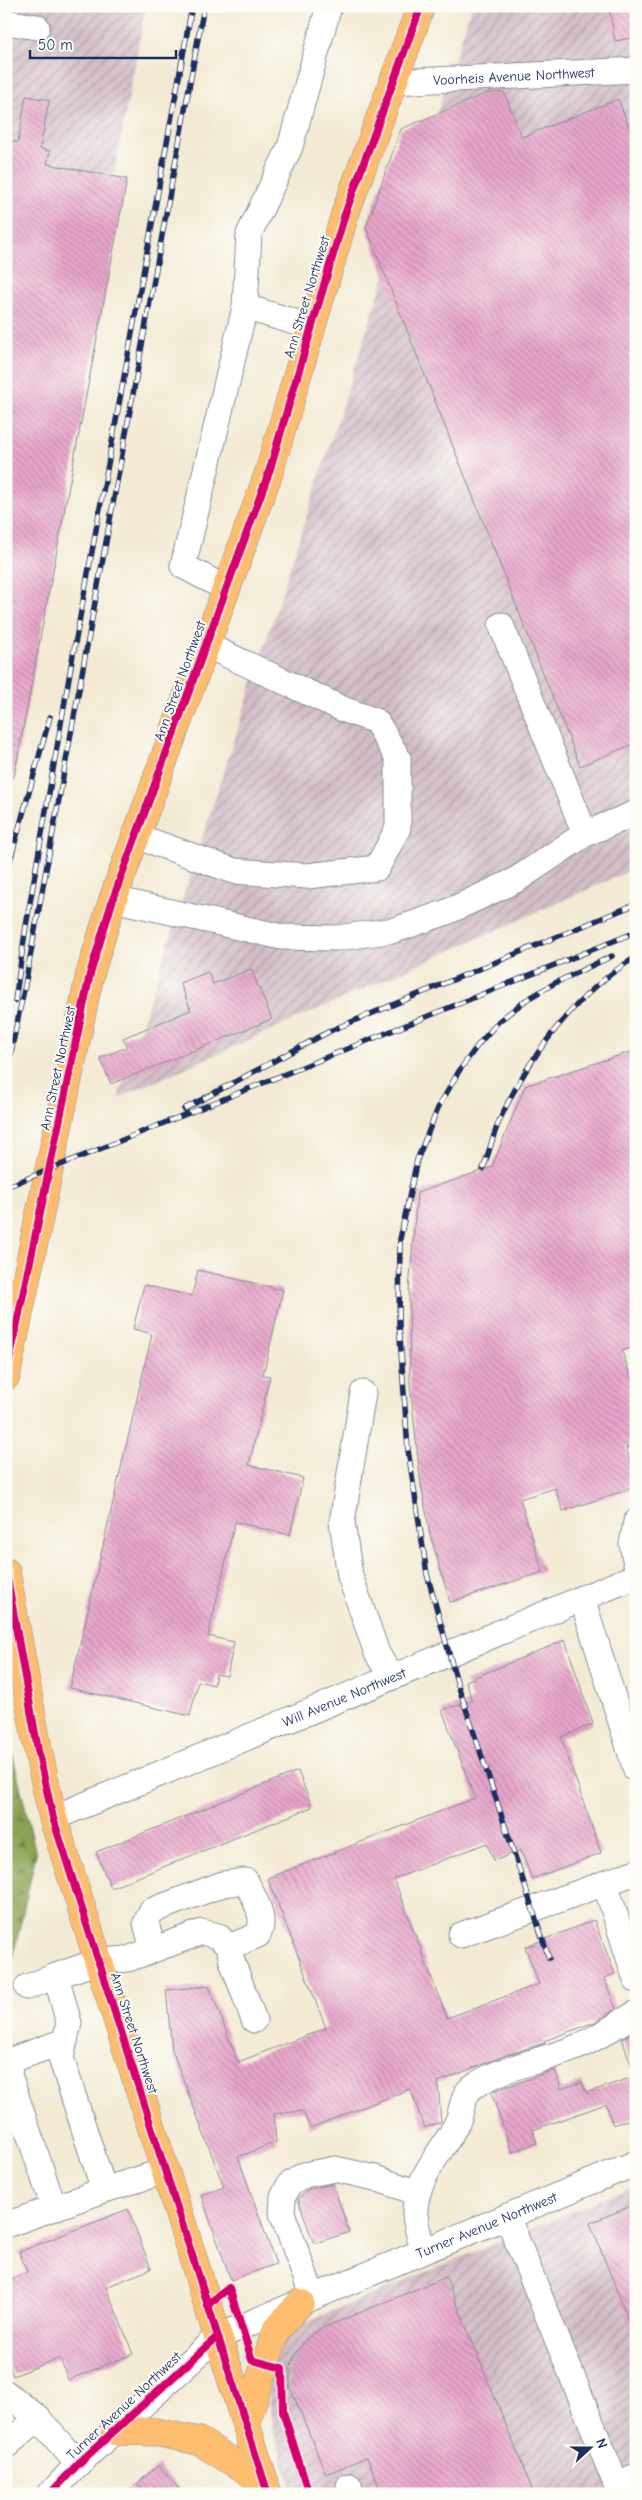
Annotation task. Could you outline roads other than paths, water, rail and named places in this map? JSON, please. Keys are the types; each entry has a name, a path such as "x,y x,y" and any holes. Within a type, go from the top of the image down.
{"main road":[{"name":"Ann Street Northwest","path":"6,1376 90,974 113,898 269,472 345,214 421,6"},
{"name":"Ann Street Northwest","path":"6,1572 38,1750 53,1818 266,2488"},
{"path":"246,2422 276,2331 306,2300"},
{"path":"115,2431 155,2432 199,2441 266,2488"}],"street":[{"path":"227,588 183,566 245,307 249,234 290,147 329,6"},
{"path":"6,22 37,27"},
{"name":"Voorheis Avenue Northwest","path":"393,82 636,70"},
{"path":"245,307 311,327"},
{"path":"501,625 585,834"},
{"path":"136,836 234,871 307,876 377,868 398,828 398,758 376,721 345,710 206,645"},
{"path":"113,898 282,937 337,938 395,930 447,912 516,880 585,834 636,813"},
{"path":"363,1393 342,1522 350,1576 377,1653 391,1677"},
{"path":"636,1522 632,1544 636,1564"},
{"name":"Will Avenue Northwest","path":"53,1818 636,1576"},
{"path":"582,1598 630,1731 636,1770"},
{"path":"461,1935 636,1872"},
{"path":"153,1950 146,1923 151,1911 223,1884 246,1881 262,1918 261,1928 258,1935 230,1947"},
{"path":"605,1883 636,1980"},
{"path":"26,1987 98,1962 128,1959 202,1932 218,1936 230,1947 232,1961 254,2020"},
{"path":"56,1976 69,2023 61,2058 104,2190"},
{"path":"423,2251 414,2212 418,2192 423,2178 458,2121 463,2099 471,2087 518,2067 576,2047 611,2029 636,2013"},
{"path":"54,2208 9,2075 10,2064 14,2059 65,2041"},
{"name":"Turner Avenue Northwest","path":"50,2494 78,2464 217,2337 636,2163"},
{"path":"306,2300 282,2213 282,2197 289,2185 304,2176 335,2169 375,2178 418,2192"},
{"path":"6,2225 165,2170"},
{"path":"507,2216 616,2484 636,2476"},
{"path":"6,2393 38,2418 78,2464"},
{"path":"6,2446 38,2418"}],"railway":[{"path":"15,1001 26,926 71,666 192,6"},
{"path":"6,1076 25,985 204,6"},
{"path":"6,875 50,717"},
{"path":"184,1109 332,1030 636,904"},
{"path":"6,1187 636,932"},
{"path":"549,1958 457,1682 427,1574 408,1450 399,1323 400,1239 417,1160 438,1108 459,1071 478,1045 499,1021 526,1000 555,983 612,956"},
{"path":"483,1169 500,1119 525,1072 540,1050 574,1007 614,972 636,957"}]}
